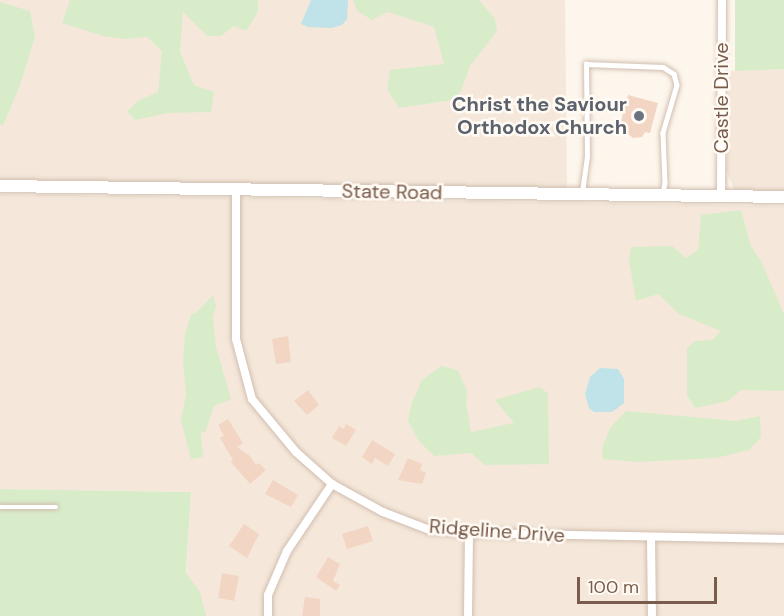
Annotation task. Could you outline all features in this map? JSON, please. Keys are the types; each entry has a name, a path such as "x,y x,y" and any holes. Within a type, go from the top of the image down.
{"main road":[{"name":"State Road","path":"0,186 784,197"}],"street":[{"name":"Castle Drive","path":"721,196 722,0"},
{"name":"Ridgeline Drive","path":"236,189 236,339 252,399 296,452 332,484 383,512 430,530 469,533 784,539"},
{"path":"268,616 268,595 287,551 332,484"},
{"path":"468,616 469,533"},
{"path":"651,537 652,616"}],"lane":[{"path":"581,194 587,157 586,64 663,67 674,74 677,85 663,133 665,183 662,195"},
{"path":"0,507 56,507"}],"shaded area":[{"path":"0,0 565,0 567,189 0,180"},
{"path":"784,69 784,193 739,192 734,189 727,172 729,71"},
{"path":"0,194 784,206 784,616 184,616 191,492 0,489"}],"green space":[{"path":"70,0 258,0 258,12 246,31 234,26 221,36 207,36 183,12 180,52 194,85 214,92 211,112 169,113 135,120 127,111 139,100 158,92 162,51 147,37 124,39 103,36 62,23"},
{"path":"353,0 479,0 495,19 497,31 470,66 458,99 399,108 387,89 390,70 444,64 434,27 388,12 372,20 357,11"},
{"path":"735,0 784,0 784,69 735,71"},
{"path":"0,2 30,11 35,37 19,88 3,125 0,125"},
{"path":"741,210 751,246 762,263 784,314 784,391 741,390 728,401 695,408 687,395 687,348 695,341 712,340 721,331 679,314 658,294 636,301 629,260 631,247 672,246 686,258 698,250 701,215"},
{"path":"213,295 216,306 213,317 216,347 231,399 214,406 205,433 201,431 203,457 191,459 181,420 186,394 183,361 185,335 191,314 197,312"},
{"path":"441,366 458,370 467,391 466,402 471,432 514,423 495,400 539,387 548,393 549,464 485,465 471,453 434,456 418,440 408,421 412,402 422,380"},
{"path":"626,411 736,421 760,416 761,437 749,450 716,458 637,462 603,459 602,448 610,428"},
{"path":"0,489 191,492 186,573 200,592 206,616 0,616"}],"water":[{"path":"311,0 348,0 347,19 342,25 331,28 308,27 301,24"},
{"path":"600,368 618,369 624,379 624,403 612,412 594,412 589,408 585,394 590,377"}],"building":[{"name":"Christ the Saviour Orthodox Church","path":"628,95 658,103 650,133 645,132 642,137 633,138 625,132 626,128 620,125"},
{"path":"288,336 291,362 276,364 272,339"},
{"path":"308,390 319,405 307,415 294,401"},
{"path":"228,419 243,443 237,447 250,456 256,465 259,463 266,470 250,484 231,462 233,460 220,438 224,436 218,425"},
{"path":"346,424 356,430 346,446 332,438 339,426 344,429"},
{"path":"372,440 395,454 388,466 375,458 372,464 362,457"},
{"path":"408,458 422,464 420,470 426,473 422,484 398,480"},
{"path":"273,480 298,495 291,507 265,494"},
{"path":"244,524 259,534 247,558 229,546"},
{"path":"368,526 373,541 347,549 342,534"},
{"path":"328,557 340,564 333,581 340,585 336,591 316,577"},
{"path":"222,573 239,576 234,601 218,598"},
{"path":"305,597 320,599 320,616 302,616"}],"place":[{"name":"Christ the Saviour Orthodox Church","path":"639,116"}]}
